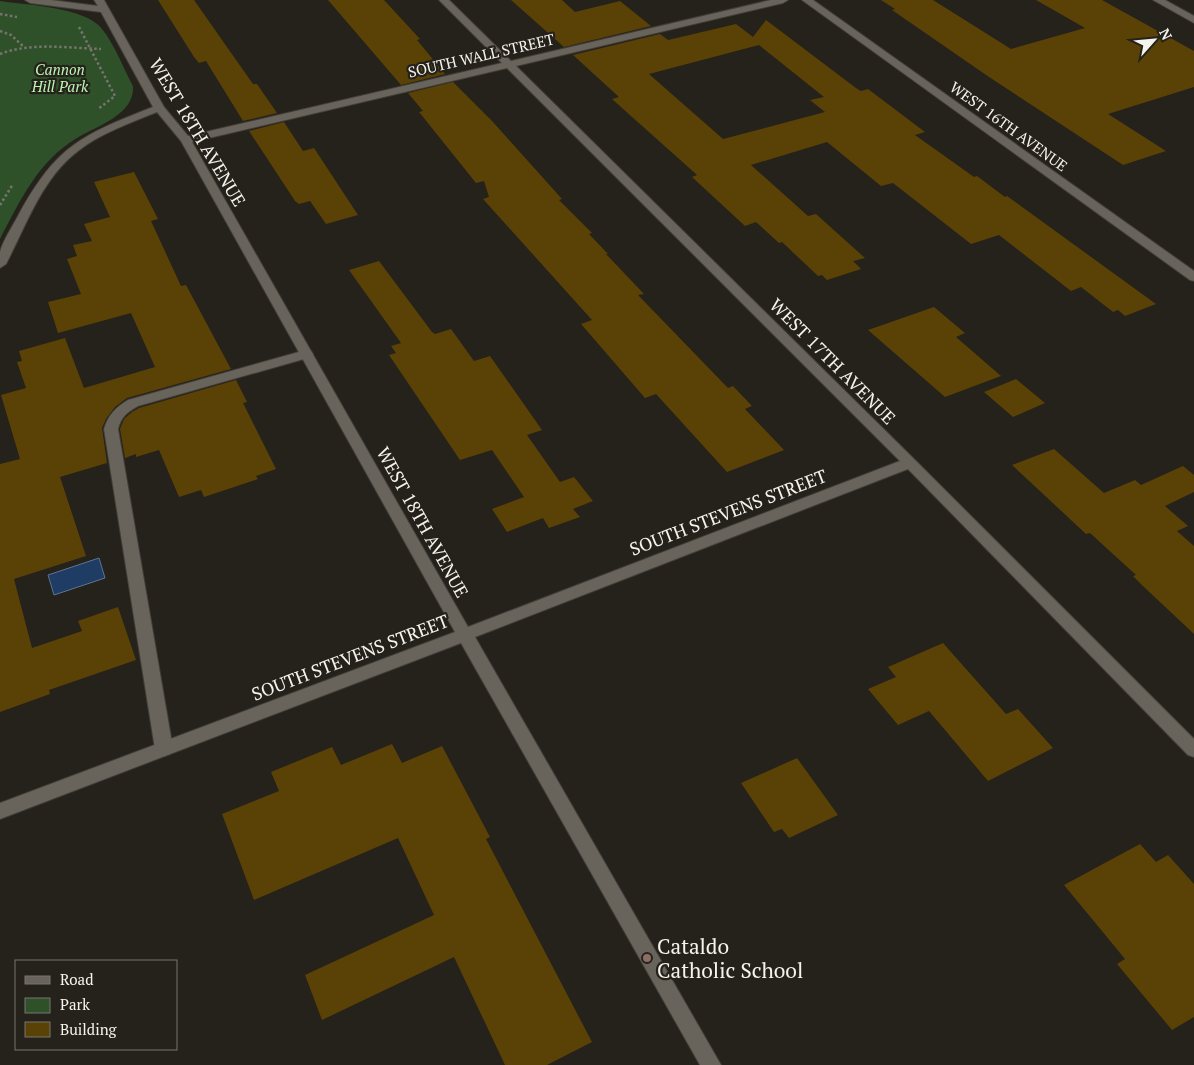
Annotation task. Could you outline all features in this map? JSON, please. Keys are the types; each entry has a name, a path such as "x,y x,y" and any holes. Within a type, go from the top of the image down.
{"street":[{"path":"30,0 102,5"},
{"name":"WEST 17TH AVENUE","path":"444,0 910,463 1194,750"},
{"name":"SOUTH WALL STREET","path":"186,140 783,0"},
{"name":"WEST 16TH AVENUE","path":"807,0 1194,277"},
{"path":"1158,0 1194,20"},
{"name":"WEST 18TH AVENUE","path":"102,5 159,108 186,140 465,635 711,1065"},
{"path":"0,264 42,186 57,165 72,150 89,138 113,126 159,108"},
{"path":"164,749 111,429 114,418 121,409 133,403 306,354"},
{"name":"SOUTH STEVENS STREET","path":"0,811 465,635 910,463"}],"path":[{"path":"0,14 20,17"},
{"path":"78,26 115,96 93,112"},
{"path":"0,32 11,35 24,48"},
{"path":"0,54 24,48 126,49"},
{"path":"0,205 17,180"}],"green space":[{"name":"Cannon Hill Park","path":"0,1 54,8 83,16 94,22 102,29 111,42 133,86 132,96 128,105 121,112 63,147 51,158 31,183 0,239"}],"water":[{"path":"99,558 105,578 54,595 48,575"}],"building":[{"path":"158,0 194,0 253,84 257,84 277,113 243,121 206,61 199,63 194,57"},
{"path":"328,0 384,0 420,39 417,40 445,74 401,85"},
{"path":"511,0 562,0 575,12 620,1 651,26 564,47"},
{"path":"881,0 933,0 1011,49 1085,28 1036,0 1102,0 1194,51 1194,87 1108,114 1166,151 1123,165 989,77 892,10 895,9"},
{"path":"766,20 856,88 861,91 868,89 925,132 915,135 974,177 977,176 1005,197 1007,196 1156,304 1125,316 1118,310 1113,312 1081,287 1071,291 999,235 971,244 893,183 881,186 827,142 751,165 808,216 816,214 865,258 853,261 861,269 827,280 822,275 818,276 782,242 779,243 756,222 745,226 692,177 697,175 612,99 619,97 573,55 660,34 668,40 736,24 753,37","holes":["759,45 824,97 810,100 825,112 723,139 649,74"]},
{"path":"453,82 493,122 562,199 559,200 592,233 589,234 608,254 606,254 644,294 638,295 728,388 733,386 752,406 745,409 784,450 727,472 656,394 645,398 581,324 592,320 483,199 489,197 484,181 476,183 419,112 423,111 408,93"},
{"path":"284,122 303,151 314,148 358,215 326,224 310,201 299,204 295,201 249,131"},
{"path":"134,172 158,219 151,221 181,286 186,285 231,369 127,398 115,407 102,428 107,463 60,477 86,556 14,579 32,648 82,631 78,621 118,607 136,660 49,690 50,694 0,712 0,464 20,459 1,395 26,388 17,362 22,361 19,351 65,338 84,388 155,367 131,313 58,333 48,302 81,294 67,259 77,256 73,245 92,241 84,224 110,217 94,182"},
{"path":"379,261 432,332 435,334 451,329 474,361 490,356 542,430 527,435 560,482 574,477 593,501 573,509 580,517 549,528 543,518 507,532 492,509 524,497 492,450 460,460 389,355 396,353 391,346 401,343 349,270"},
{"path":"934,307 965,333 956,337 1001,376 945,397 868,330"},
{"path":"1016,379 1045,403 1013,417 984,392"},
{"path":"236,380 247,402 243,403 276,469 256,476 258,479 204,497 201,490 179,497 159,450 136,457 136,454 125,458 120,429 124,419 132,412 139,408"},
{"path":"1054,449 1104,493 1135,480 1141,485 1183,466 1194,475 1194,492 1165,506 1188,526 1177,531 1194,546 1194,634 1133,576 1136,575 1090,533 1086,534 1012,465"},
{"path":"943,643 1006,714 1018,709 1053,748 988,781 929,711 898,725 868,689 896,677 888,667"},
{"path":"392,744 402,763 442,746 490,837 486,839 592,1042 547,1065 505,1065 454,957 322,1020 305,975 434,915 398,838 254,900 222,814 279,791 271,772 332,747 341,765"},
{"path":"797,758 838,815 789,838 782,829 774,832 741,783"},
{"path":"1140,844 1156,862 1168,855 1194,884 1194,1017 1172,1030 1117,964 1125,959 1064,885"}],"place":[{"name":"Cataldo Catholic School","path":"647,958"}]}
